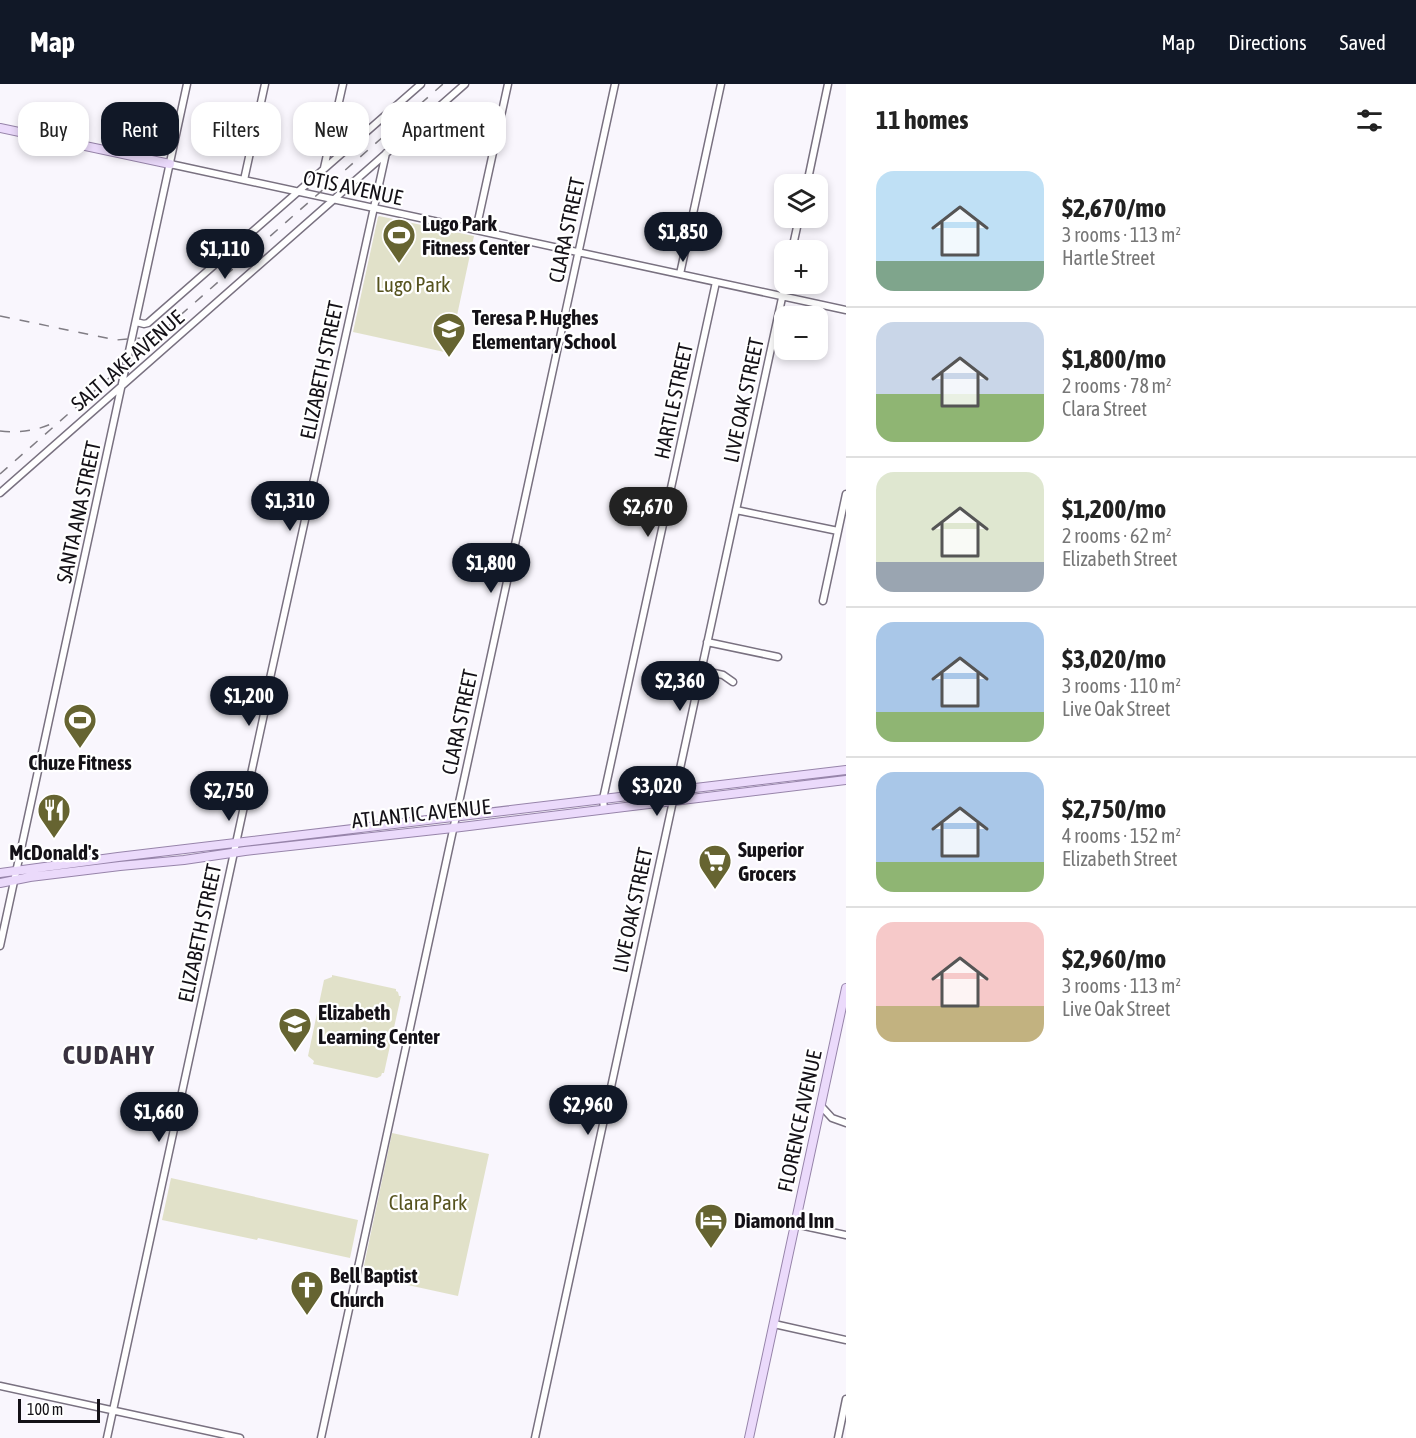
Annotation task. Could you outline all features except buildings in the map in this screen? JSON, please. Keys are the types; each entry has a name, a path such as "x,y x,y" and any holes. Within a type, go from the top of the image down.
{"main road":[{"path":"0,128 170,164"},
{"name":"ATLANTIC AVENUE","path":"0,873 846,770"},
{"name":"ATLANTIC AVENUE","path":"0,883 68,872 846,780"},
{"name":"FLORENCE AVENUE","path":"749,1438 845,993"}],"street":[{"name":"SANTA ANA STREET","path":"0,946 187,84"},
{"path":"244,180 265,84"},
{"path":"324,168 343,84"},
{"name":"SALT LAKE AVENUE","path":"136,322 148,323 420,84"},
{"name":"SALT LAKE AVENUE","path":"444,102 465,84"},
{"path":"476,230 508,84"},
{"name":"CLARA STREET","path":"321,1438 615,84"},
{"path":"680,274 721,84"},
{"path":"809,174 828,84"},
{"name":"SALT LAKE AVENUE","path":"0,493 383,156"},
{"name":"ELIZABETH STREET","path":"107,1438 385,156"},
{"name":"OTIS AVENUE","path":"170,164 846,310"},
{"name":"HARTLE STREET","path":"604,809 603,799 716,282"},
{"name":"LIVE OAK STREET","path":"535,1438 782,296"},
{"path":"823,601 846,494"},
{"path":"736,510 838,531"},
{"path":"707,642 778,657"},
{"path":"701,670 723,675 733,682"},
{"path":"820,1106 832,1118 846,1123"},
{"path":"795,1224 846,1235"},
{"path":"774,1324 846,1340"},
{"path":"0,1386 240,1438"},
{"path":"838,1438 846,1399"}],"green space":[{"name":"Lugo Park","path":"379,216 474,236 449,353 353,332"},
{"path":"332,975 396,989 401,996 384,1073 377,1078 313,1064 314,1061 308,1056 324,980"},
{"name":"Clara Park","path":"392,1133 489,1154 458,1296 362,1275"},
{"path":"171,1178 358,1220 350,1258 162,1220"}],"railway":[{"path":"0,474 443,84"},
{"path":"0,316 116,340 141,338 156,332"},
{"path":"0,431 27,431 53,423"}],"place":[{"name":"Lugo Park Fitness Center","path":"399,264"},
{"name":"Teresa P. Hughes Elementary School","path":"449,358"},
{"name":"Chuze Fitness","path":"80,749"},
{"name":"McDonald's","path":"54,839"},
{"name":"Superior Grocers","path":"715,890"},
{"name":"Elizabeth Learning Center","path":"295,1053"},
{"name":"Diamond Inn","path":"711,1249"},
{"name":"Bell Baptist Church","path":"307,1316"}],"district":[{"name":"CUDAHY","path":"109,1054"}]}
